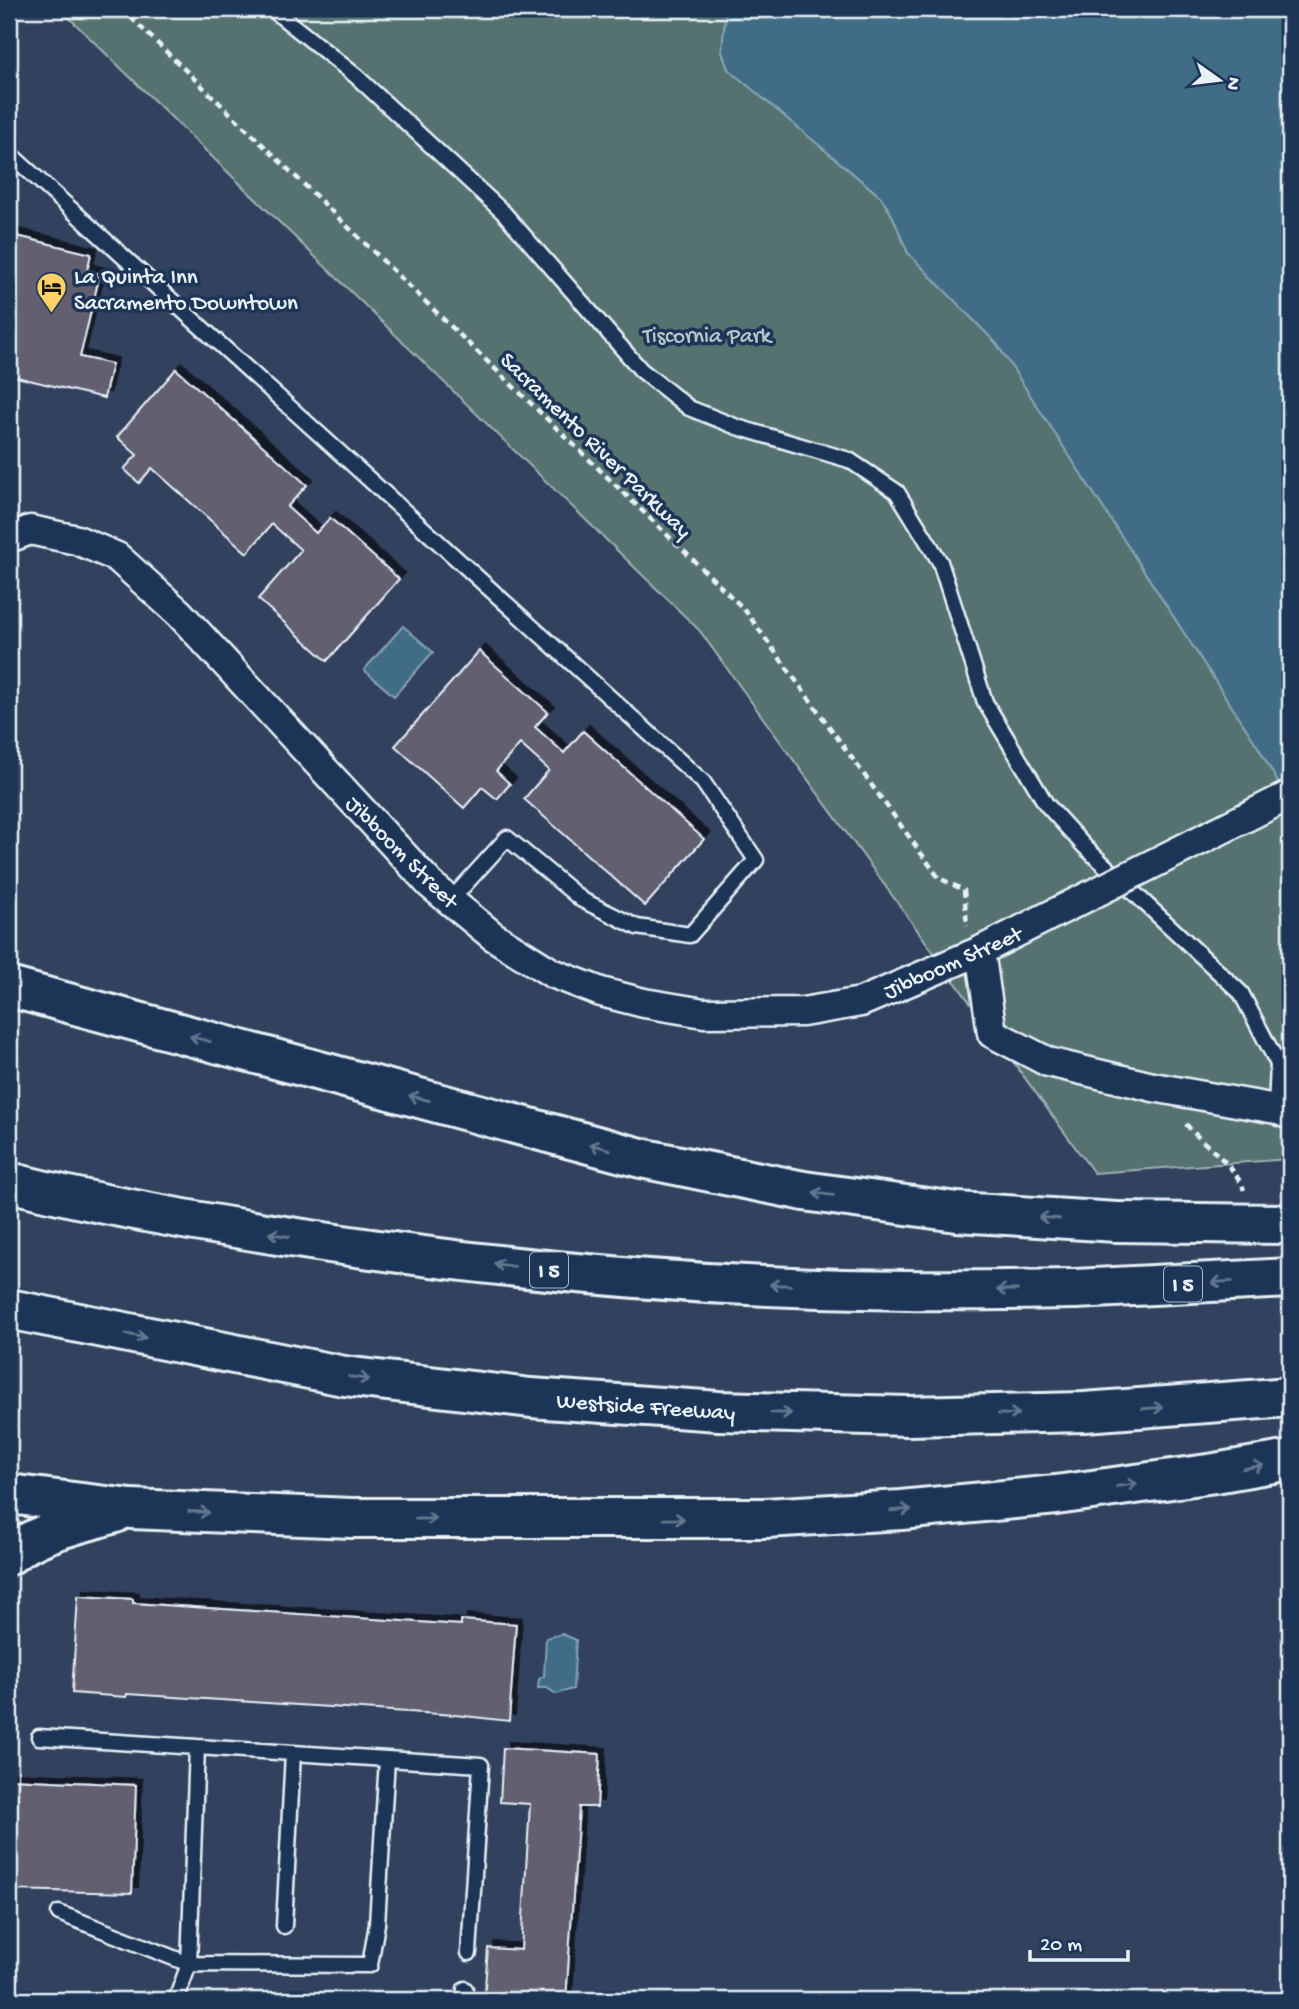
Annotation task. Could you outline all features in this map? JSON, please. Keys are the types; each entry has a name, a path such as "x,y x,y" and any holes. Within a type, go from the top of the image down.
{"highway":[{"path":"9,987 641,1158 830,1195 957,1212 1117,1222 1290,1224"},
{"name":"I 5","path":"18,1185 194,1221 356,1247 518,1267 686,1282 906,1290 1075,1289 1290,1278"},
{"name":"Westside Freeway","path":"9,1309 344,1376 531,1398 719,1411 908,1416 1084,1412 1290,1397"},
{"path":"9,1494 131,1508 352,1518 765,1518 901,1510 1056,1495 1290,1460"},
{"path":"9,1555 19,1546 47,1533 131,1508"}],"street":[{"name":"Jibboom Street","path":"9,538 30,530 77,540 117,557 179,613 405,858 450,901 493,936 552,973 633,1001 704,1013 803,1012 860,1002 980,951 1290,795"},
{"path":"980,951 988,1003 1011,1020 1018,1047 1048,1062 1153,1087 1283,1112"}],"lane":[{"path":"272,9 356,76 504,213 640,370 689,408 737,427 849,460 897,492 940,562 985,702 1046,804 1085,847 1241,993 1279,1064 1283,1112"},
{"path":"9,153 703,782 756,860 690,935 637,927 582,900 507,838 450,901"},
{"path":"39,1737 481,1765 469,1953"},
{"path":"176,2000 189,1964 197,1747"},
{"path":"284,1926 293,1753"},
{"path":"59,1913 189,1964 370,1965 377,1924 387,1759"}],"path":[{"name":"Sacramento River Parkway","path":"122,9 744,609 939,878 964,890 966,924 980,951"}],"green space":[{"name":"Tiscornia Park","path":"60,9 726,9 722,51 728,69 881,197 893,217 908,253 997,344 1260,750 1290,804 1290,1159 1094,1173 699,630"}],"water":[{"path":"726,9 1290,9 1290,804 1260,750 997,344 908,253 893,217 881,197 728,69 722,51"},
{"path":"403,626 433,652 394,696 364,670"},
{"path":"562,1634 576,1640 573,1689 556,1694 547,1688 538,1688 539,1679 544,1676 546,1638"}],"building":[{"path":"13,235 91,254 87,271 100,274 80,357 112,364 104,398 12,376 9,388 9,251"},
{"path":"176,369 307,485 287,507 316,533 330,518 399,579 327,661 258,599 301,550 272,524 247,553 152,468 139,483 124,469 137,455 117,437"},
{"path":"479,651 548,712 535,727 564,753 583,731 704,839 645,906 524,799 549,770 520,744 496,771 510,784 497,799 482,787 464,808 395,746"},
{"path":"78,1596 133,1599 133,1603 461,1625 461,1620 516,1624 509,1721 455,1715 127,1694 126,1697 72,1693"},
{"path":"503,1748 600,1754 597,1807 579,1807 566,2000 484,2000 488,1948 521,1950 530,1804 500,1802"},
{"path":"9,1779 136,1785 132,1893 9,1890"}],"place":[{"name":"La Quinta Inn Sacramento Downtown","path":"51,315"}]}
